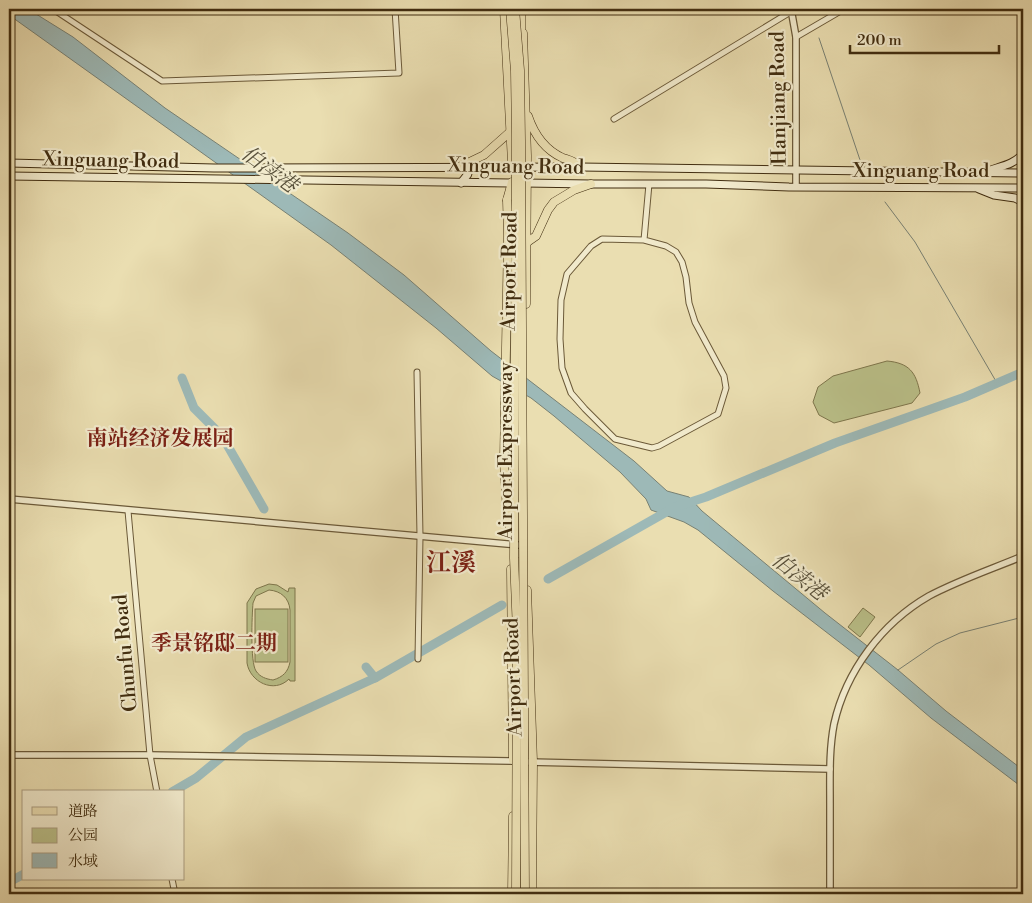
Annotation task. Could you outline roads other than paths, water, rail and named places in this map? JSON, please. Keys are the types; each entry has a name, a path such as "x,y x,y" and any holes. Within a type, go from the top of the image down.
{"main road":[{"name":"Airport Road","path":"504,9 512,167 508,507 511,544 514,894"},
{"name":"Airport Expressway","path":"510,9 515,70 516,137 514,558 517,632 514,894"},
{"name":"Airport Expressway","path":"515,9 520,70 525,894"},
{"name":"Airport Road","path":"521,9 525,51 527,167 525,546 533,762 532,894"},
{"path":"520,70 521,9"},
{"path":"526,108 530,123 546,148 563,158 576,162 580,166"},
{"path":"460,167 484,155 511,131"},
{"path":"983,172 1016,161 1023,154"},
{"name":"Xinguang Road","path":"9,163 214,168 580,166 1023,173"},
{"path":"460,167 465,169 468,174 461,183"},
{"name":"Xinguang Road","path":"9,176 230,180 394,180 461,183 706,184 796,187 1023,188"},
{"path":"512,182 507,200 504,461 507,512 514,558"},
{"path":"526,243 536,236 548,210 554,202 574,190 591,184"},
{"path":"977,187 994,195 1015,198 1023,202"}],"street":[{"path":"53,9 162,81 399,72 395,9"},
{"path":"796,37 844,9"},
{"path":"614,118 792,10"},
{"name":"Hanjiang Road","path":"792,10 796,37 796,187"},
{"path":"644,240 649,184"},
{"path":"602,239 644,240 666,246 676,252 684,269 689,304 695,322 724,376 726,388 718,414 652,448 615,439 571,393 562,368 560,339 562,300 567,274 590,246 602,239"},
{"path":"417,372 420,536 418,660"},
{"path":"9,499 525,546"},
{"name":"Chunfu Road","path":"128,511 150,755 157,790"},
{"path":"830,894 830,769 832,737 837,711 854,672 865,654 893,622 927,597 1023,556"},
{"path":"9,755 150,755 513,761 830,769"},
{"path":"172,880 175,894"}],"water":[{"path":"9,9 28,9 73,37 165,108 348,233 404,275 491,351 634,461 667,491 689,497 702,511 825,613 898,670 946,711 1023,770 1023,788 931,718 869,665 698,530 684,522 651,510 646,499 620,472 531,398 492,376 436,328 331,245 9,15"}],"waterway":[{"path":"819,38 860,160"},
{"path":"885,202 915,242 997,383"},
{"path":"548,579 675,507 706,497 835,443 965,397 1023,372"},
{"path":"182,378 194,408 222,436 264,509"},
{"path":"175,790 196,778 246,737 375,678 502,605"},
{"path":"898,670 936,644 960,633 1023,617"},
{"path":"366,667 375,678"},
{"path":"9,882 22,875"}],"district":[{"name":"南站经济发展园","path":"160,439"},
{"name":"江溪","path":"451,563"},
{"name":"季景铭邸二期","path":"214,644"}],"water label":[{"name":"伯渎港","path":"269,170"},
{"name":"伯渎港","path":"799,577"}]}
